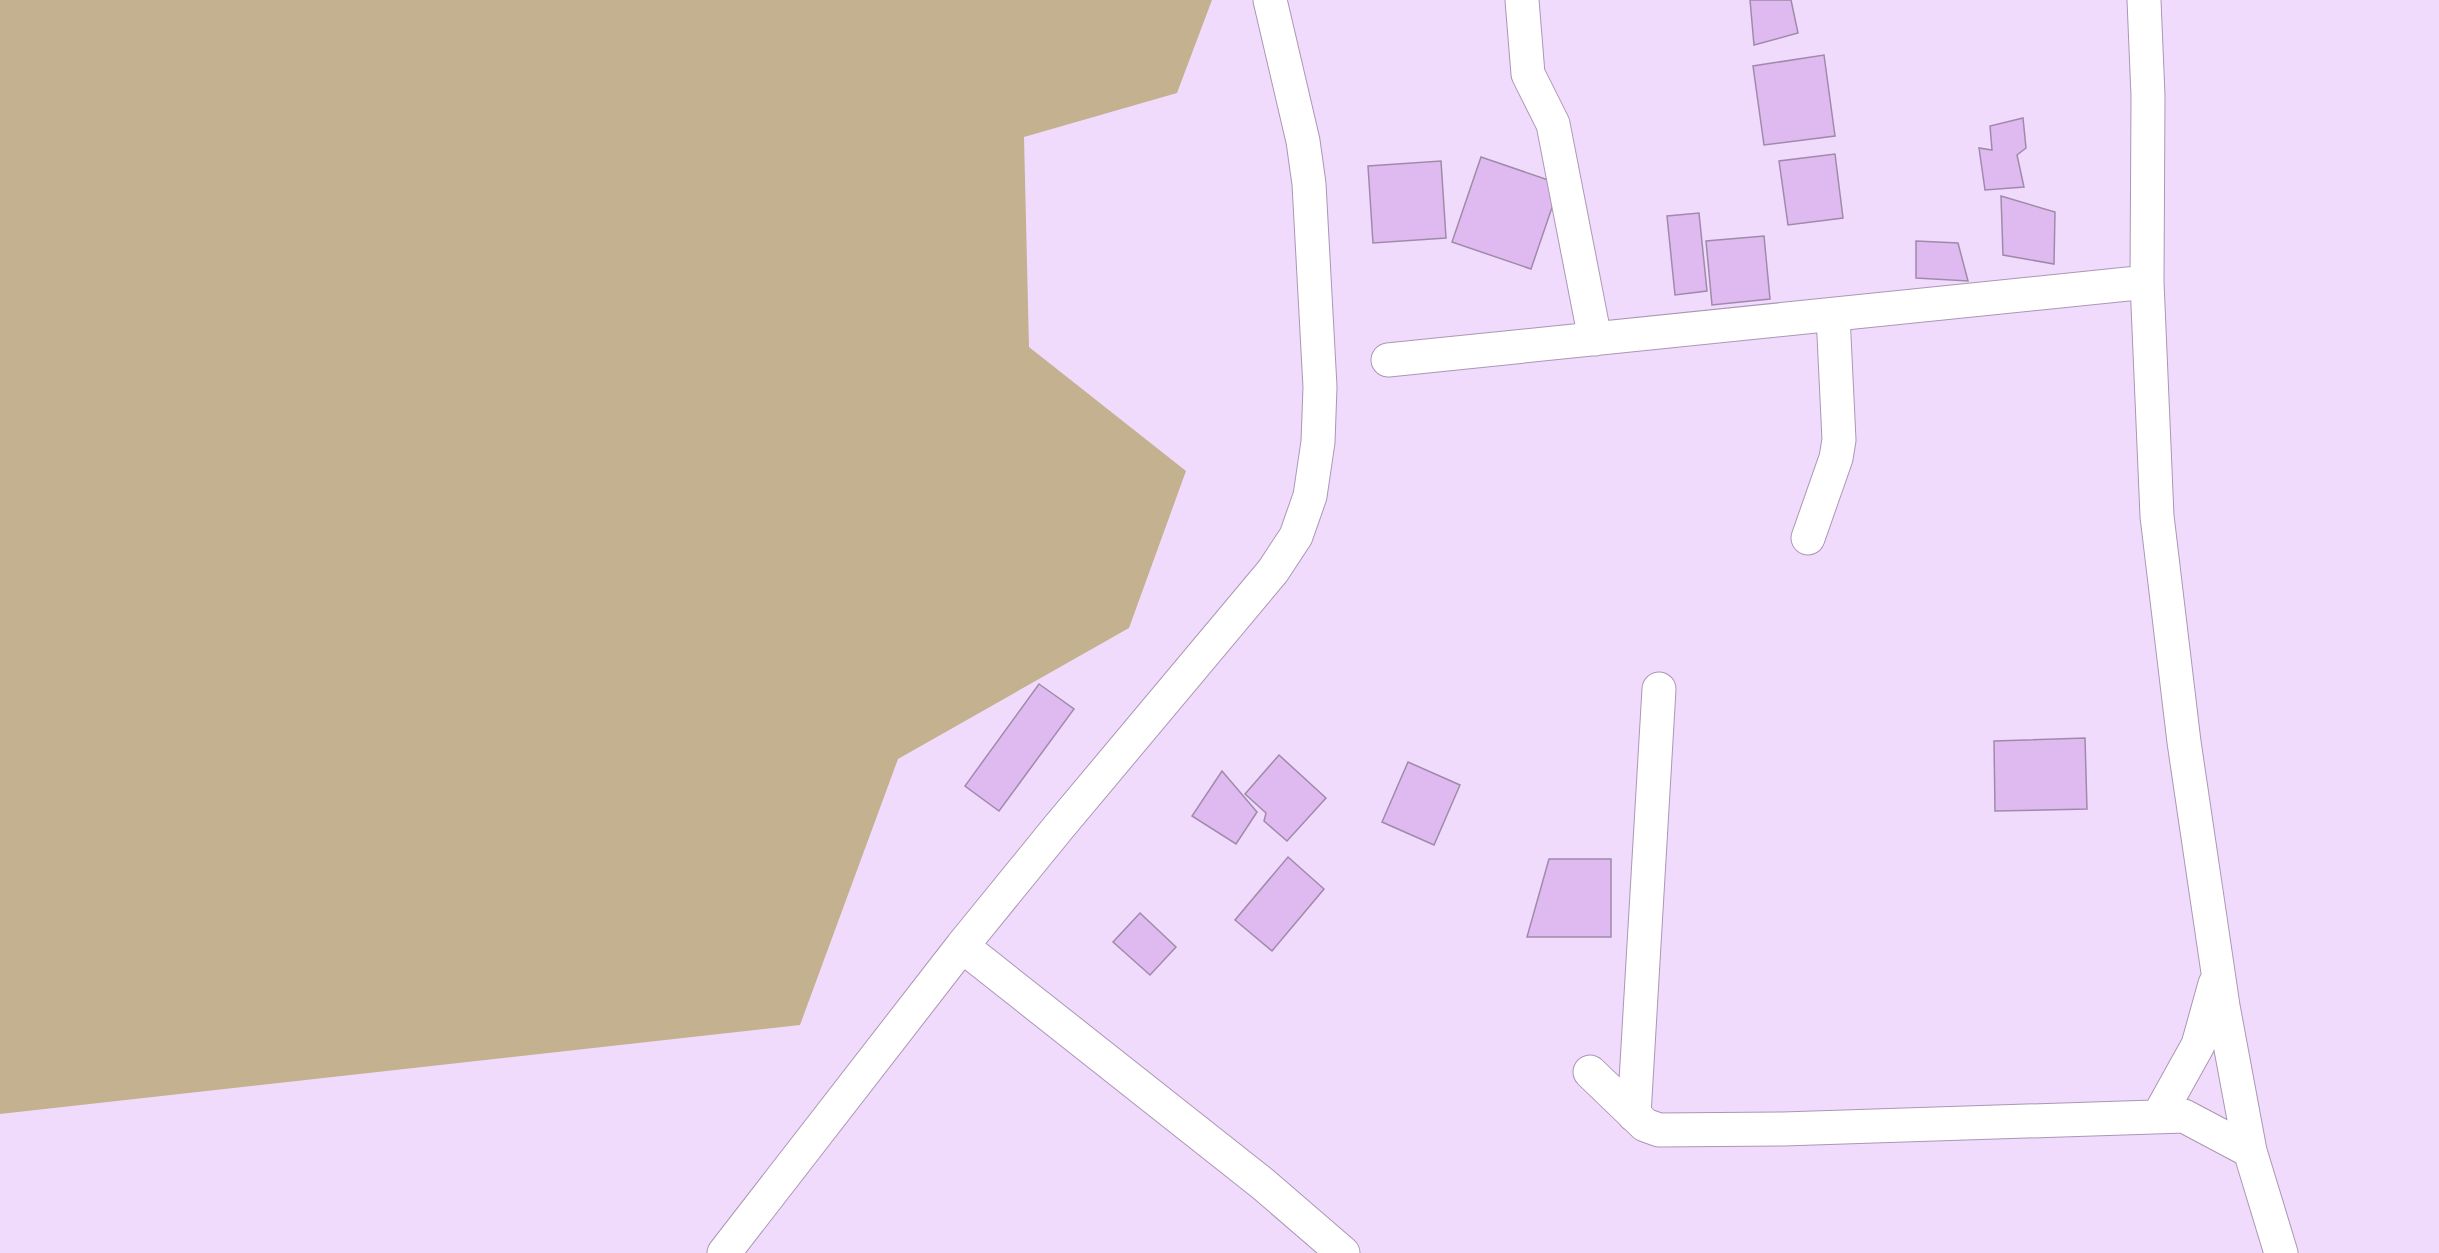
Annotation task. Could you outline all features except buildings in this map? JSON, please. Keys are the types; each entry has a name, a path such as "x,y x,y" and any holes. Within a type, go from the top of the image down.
{"street":[{"path":"724,1253 962,946 1273,571 1296,536 1310,496 1318,442 1320,387 1309,184 1303,141 1270,0"},
{"path":"1522,0 1528,74 1550,113 1553,124 1596,339"},
{"path":"2144,0 2148,96 2147,282 2157,516 2184,742 2218,972 2250,1151 2281,1253"},
{"path":"1388,360 2147,282"},
{"path":"1808,538 1836,458 1839,440 1833,315"},
{"path":"1634,1114 1659,689"},
{"path":"962,946 1263,1184 1343,1253"},
{"path":"2158,1117 2198,1044 2218,972"},
{"path":"1590,1072 1645,1125 1670,1130 2189,1118 2250,1151"}],"shaded area":[{"path":"0,0 1212,0 1177,93 1024,137 1029,347 1186,471 1129,628 898,759 800,1025 0,1114"}]}
